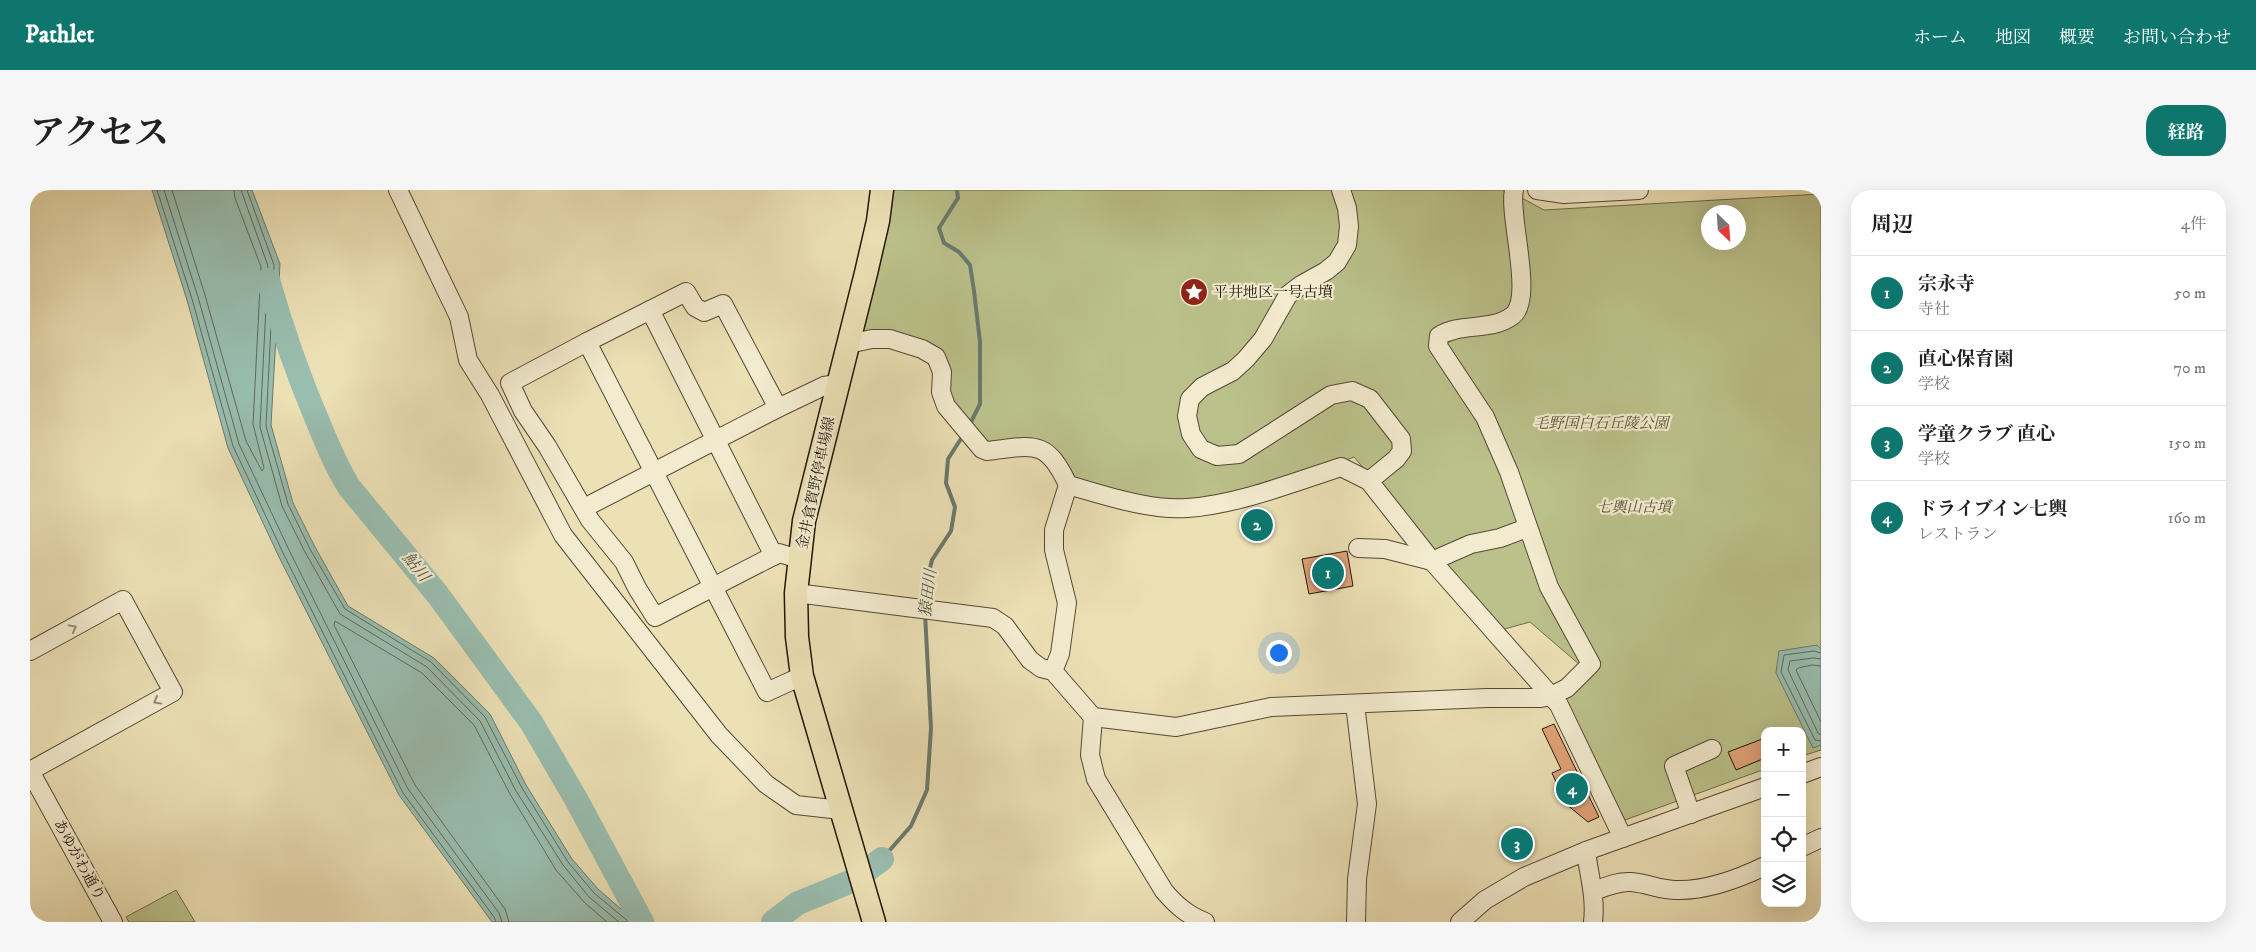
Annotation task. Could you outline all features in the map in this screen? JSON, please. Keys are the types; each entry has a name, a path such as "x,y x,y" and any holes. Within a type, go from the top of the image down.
{"main road":[{"name":"金井倉賀野停車場線","path":"874,922 802,676 797,637 796,593 804,521 878,220 882,190"}],"street":[{"path":"398,190 459,317 468,360 490,394 563,535 719,736 766,784 796,805 841,810"},
{"path":"1341,190 1347,208 1349,226 1347,244 1337,262 1288,296 1263,339 1232,370 1202,387 1190,399 1187,416 1190,434 1201,449 1217,456 1239,454 1330,395 1352,391 1370,399 1401,439 1402,451 1396,459 1369,481"},
{"path":"796,593 993,618 1005,626 1030,660 1042,668 1053,671 1093,717 1176,727 1271,707 1551,696 1576,681 1591,664 1548,587 1509,472 1485,417 1438,346 1440,336 1450,329 1490,326 1511,317 1518,310 1522,284 1514,190"},
{"path":"1537,190 1564,194 1639,190"},
{"path":"778,408 723,304 704,312 695,307 686,292 510,383 523,410 590,520 624,562 655,617 779,553 799,559"},
{"path":"650,310 774,556"},
{"path":"848,344 872,339 890,339 922,349 936,357 942,372 941,392 946,406 982,450 987,451 1020,446 1038,447 1050,455 1068,485 1140,504 1186,508 1232,500 1341,466 1369,481 1432,561 1559,705 1623,838"},
{"path":"587,342 767,692 802,676"},
{"path":"584,508 778,408 824,386 838,384"},
{"path":"1053,671 1060,654 1067,603 1054,550 1054,530 1068,485"},
{"path":"1358,548 1385,549 1432,561 1471,544 1500,538 1527,528"},
{"path":"30,651 123,600 173,692 30,771"},
{"path":"1355,704 1367,804 1356,880 1356,922"},
{"path":"1093,717 1090,755 1096,779 1164,891 1176,905 1190,916 1205,922"},
{"path":"1691,814 1674,766 1712,749"},
{"path":"1806,773 1821,767"},
{"name":"あゆがわ通り","path":"30,771 113,922"},
{"path":"1460,922 1485,900 1508,885 1586,851 1761,788"},
{"path":"1806,845 1821,838"},
{"path":"1586,851 1594,891 1595,908 1593,922"},
{"path":"1594,891 1619,883 1631,882 1678,890 1704,887 1739,879 1761,868"}],"green space":[{"name":"毛野国白石丘陵公園","path":"892,190 1515,190 1520,197 1544,210 1821,194 1821,750 1806,755 1806,727 1761,727 1761,770 1625,820 1561,699 1587,671 1530,622 1501,630 1354,457 1297,479 1185,506 1072,482 1052,451 983,447 949,406 941,353 853,341"},
{"path":"176,890 195,922 129,922 126,917"}],"water":[{"path":"152,190 252,190 280,264 271,425 293,503 315,547 348,606 434,658 490,714 526,785 572,859 598,889 636,922 492,922 399,795 279,557 228,448 187,300"},
{"path":"1817,645 1821,649 1821,745 1813,748 1806,734 1806,727 1803,727 1776,673 1779,651"}],"building":[{"path":"1347,551 1353,586 1309,594 1302,559"},
{"path":"1554,724 1599,817 1588,822 1566,804 1552,773 1561,769 1542,729"},
{"path":"1761,740 1761,760 1736,770 1728,752"}],"waterway":[{"name":"猿田川","path":"957,190 958,198 939,228 944,243 959,252 970,265 974,291 980,342 980,404 969,426"},
{"name":"鮎川","path":"268,280 304,387 328,447 344,479 438,595 531,722 576,799 642,922"},
{"name":"猿田川","path":"925,604 926,585 932,560 951,531 955,507 946,483 948,459 964,434"},
{"name":"猿田川","path":"882,859 911,826 927,790 931,728 925,613"},
{"name":"猿田川","path":"773,922 798,903 852,881 882,859"}],"place":[{"name":"平井地区一号古墳","path":"1194,292"},
{"name":"直心保育園","path":"1257,525"},
{"name":"宗永寺","path":"1328,573"},
{"name":"ドライブイン七輿","path":"1572,789"},
{"name":"学童クラブ 直心","path":"1517,844"}],"park label":[{"name":"七輿山古墳","path":"1634,507"}]}
